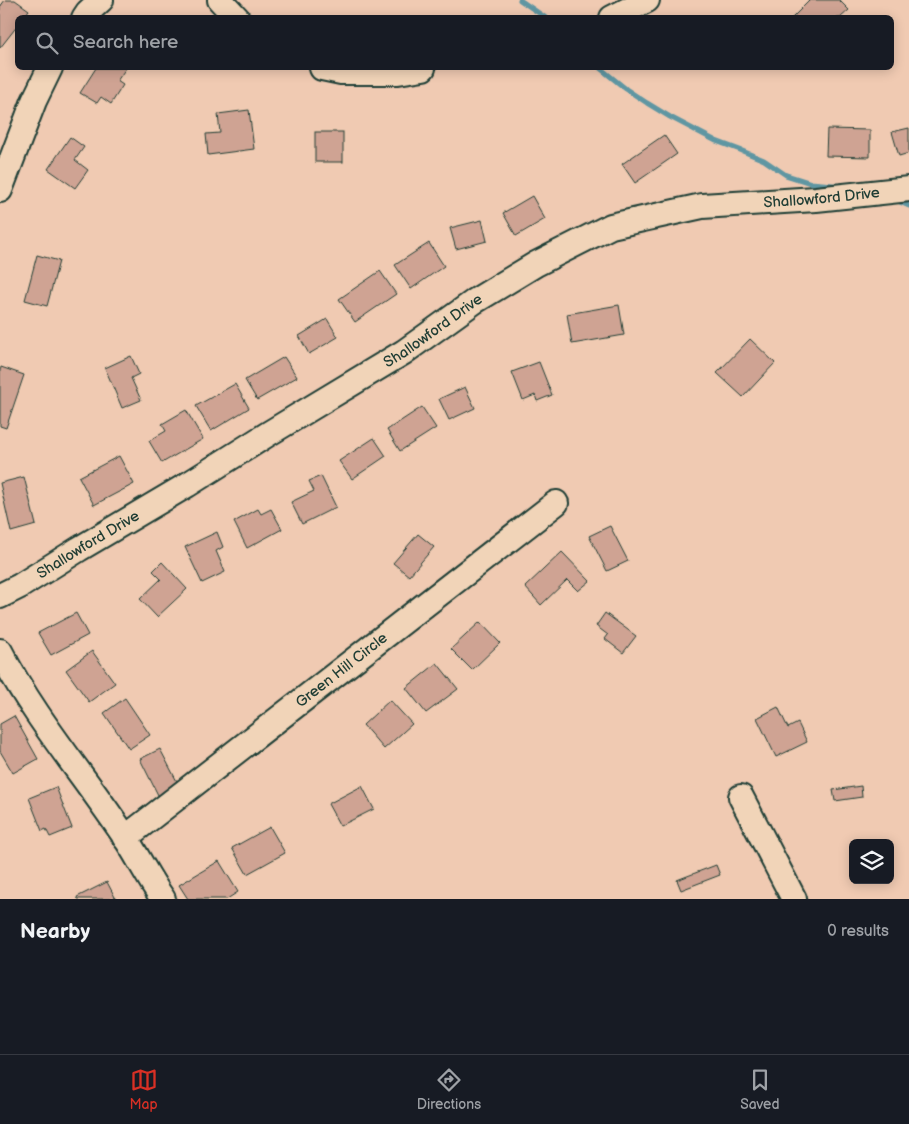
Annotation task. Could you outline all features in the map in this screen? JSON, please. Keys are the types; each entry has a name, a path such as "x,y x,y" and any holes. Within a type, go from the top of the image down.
{"street":[{"path":"86,15 101,0"},
{"path":"220,0 234,15"},
{"path":"618,15 648,0"},
{"path":"0,190 34,101 49,70"},
{"path":"332,70 341,72 398,72 410,70"},
{"name":"Shallowford Drive","path":"0,596 188,486 268,434 404,352 483,296 536,264 611,226 702,206 816,199 909,189"},
{"name":"Green Hill Circle","path":"125,838 556,502"},
{"path":"0,651 7,666 41,720 125,838 163,899"},
{"path":"741,797 794,899"}],"building":[{"path":"5,0 15,0 29,10 25,15 15,15 15,29 0,48 0,7"},
{"path":"810,0 839,0 849,10 843,15 795,15"},
{"path":"95,70 125,70 117,81 123,85 111,104 101,97 97,103 80,93"},
{"path":"249,110 254,149 208,155 206,134 220,133 218,114"},
{"path":"909,128 909,153 899,156 892,132"},
{"path":"827,129 870,130 870,157 826,156"},
{"path":"315,132 343,132 343,162 315,162"},
{"path":"664,135 677,154 635,183 622,164"},
{"path":"70,137 84,147 75,160 88,170 75,188 48,169"},
{"path":"532,196 545,219 516,236 503,213"},
{"path":"482,220 487,241 456,249 450,228"},
{"path":"429,243 444,266 411,289 395,265"},
{"path":"37,255 59,261 47,306 25,300"},
{"path":"380,271 396,294 355,322 339,299"},
{"path":"619,305 624,335 572,344 567,314"},
{"path":"327,319 338,337 309,354 299,336"},
{"path":"750,339 775,363 743,397 717,373"},
{"path":"131,356 139,374 131,378 141,400 122,408 105,368"},
{"path":"284,357 297,377 257,400 245,380"},
{"path":"539,362 552,395 537,401 535,395 523,400 512,372"},
{"path":"1,367 24,375 6,428 0,426"},
{"path":"235,384 249,408 211,431 196,406"},
{"path":"465,387 475,408 449,420 439,399"},
{"path":"422,407 436,428 400,451 387,430"},
{"path":"186,410 203,439 162,463 149,441 166,431 162,424"},
{"path":"374,438 386,456 352,479 339,461"},
{"path":"119,456 134,484 94,505 79,477"},
{"path":"321,476 336,507 302,524 291,502 314,491 309,481"},
{"path":"24,477 36,525 11,532 0,483"},
{"path":"258,509 261,514 271,509 282,529 247,548 234,522"},
{"path":"610,526 628,561 607,571 589,536"},
{"path":"217,532 223,547 216,551 225,572 202,583 185,547"},
{"path":"418,534 434,547 409,576 393,563"},
{"path":"562,552 590,581 578,591 567,580 541,605 525,587"},
{"path":"162,562 187,589 157,617 140,599 161,579 153,571"},
{"path":"76,613 88,635 51,655 38,633"},
{"path":"605,613 636,636 623,653 605,639 608,635 596,626"},
{"path":"480,622 500,643 472,670 451,649"},
{"path":"92,651 115,683 89,702 66,670"},
{"path":"437,663 458,689 426,713 406,688"},
{"path":"125,698 150,735 129,749 104,713"},
{"path":"390,700 412,724 384,749 363,725"},
{"path":"778,707 788,728 798,723 807,742 776,757 757,718"},
{"path":"14,716 38,759 13,773 0,751 0,724"},
{"path":"160,749 181,789 160,799 140,759"},
{"path":"362,786 374,809 340,826 328,804"},
{"path":"861,786 862,797 835,801 833,790"},
{"path":"56,787 72,828 50,837 46,829 42,831 29,798"},
{"path":"270,827 285,853 247,874 232,848"},
{"path":"219,861 238,892 227,899 188,899 179,885"},
{"path":"716,865 720,875 681,890 677,880"},
{"path":"107,882 116,899 78,899 77,897"}],"waterway":[{"path":"520,0 542,15"},
{"path":"602,70 626,89 670,117 716,141 764,160 786,175 811,183 844,186"},
{"path":"893,199 909,206"}]}
